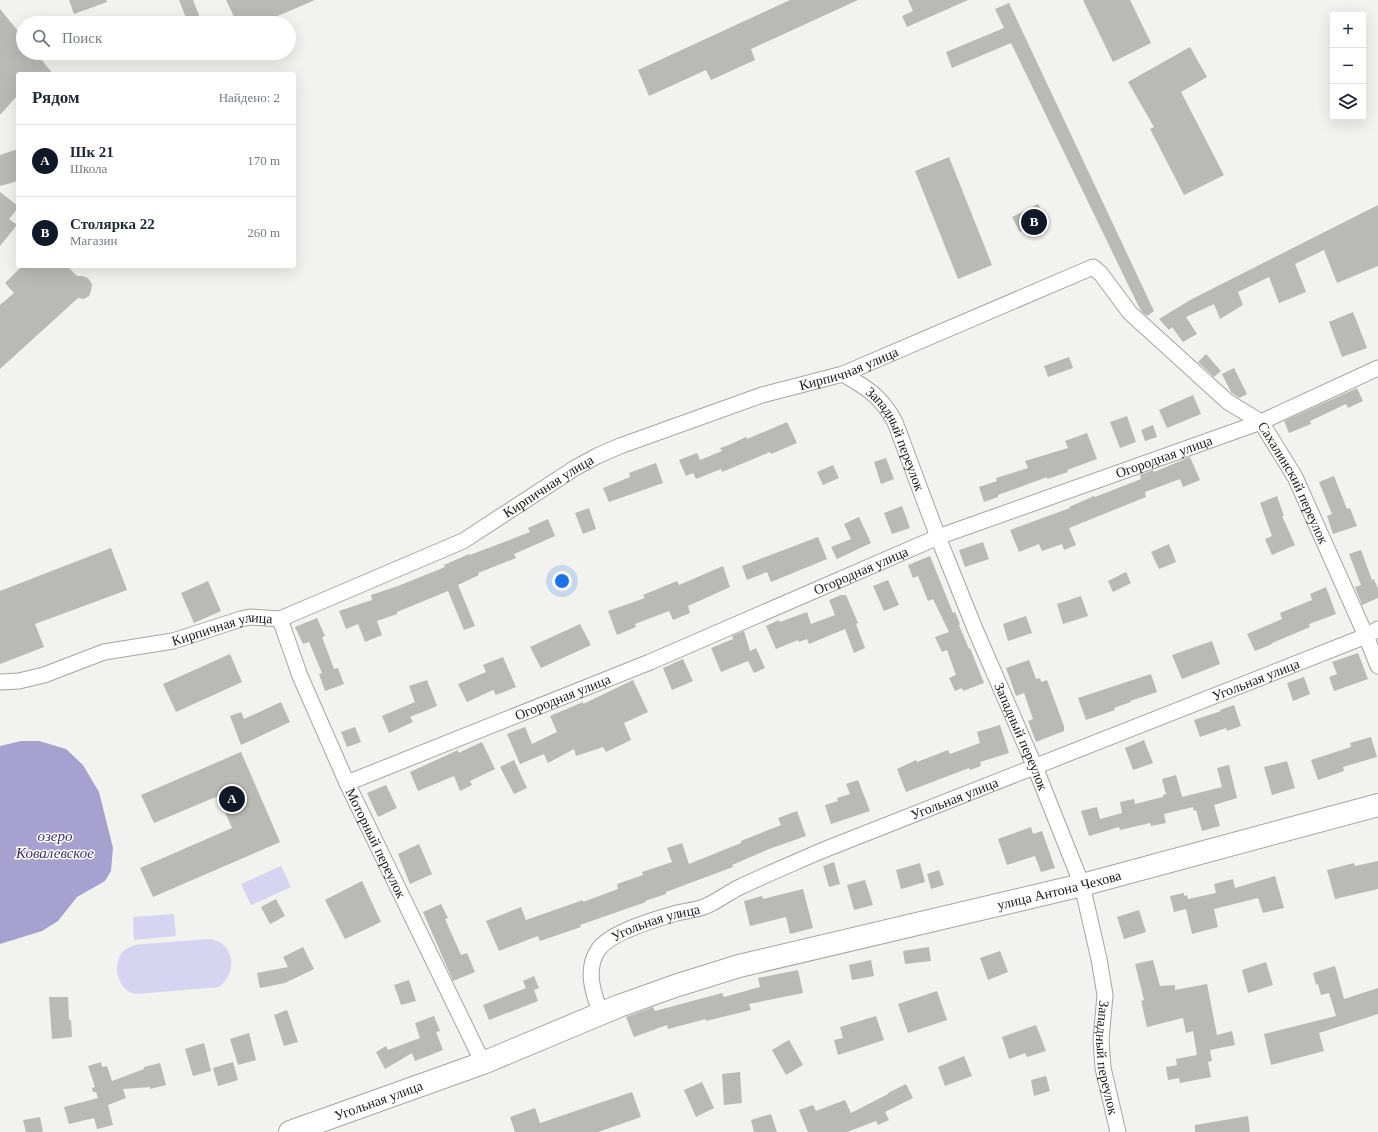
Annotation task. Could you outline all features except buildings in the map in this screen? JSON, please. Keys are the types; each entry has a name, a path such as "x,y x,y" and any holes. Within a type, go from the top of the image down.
{"street":[{"name":"Кирпичная улица","path":"0,682 19,681 44,675 104,652 173,641 241,619 250,617 280,619 463,541 596,456 762,395 843,374 1093,267"},
{"name":"Сахалинский переулок","path":"1093,267 1101,274 1121,302 1140,322 1228,402 1261,422 1295,477 1372,633 1378,666"},
{"name":"Огородная улица","path":"347,783 650,662 938,537 1261,422 1378,368"},
{"name":"Западный переулок","path":"843,374 867,388 888,409 895,422 938,537 975,629 1035,767 1082,885 1099,959 1105,995 1101,1040 1104,1068 1118,1132"},
{"name":"Моторный переулок","path":"280,619 300,676 347,783 483,1063"},
{"name":"Угольная улица","path":"601,1014 593,993 591,983 592,970 593,960 598,950 608,940 634,928 676,914 704,907 739,888 821,851 1372,633"},
{"name":"улица Антона Чехова","path":"739,966 1082,885 1378,805"},
{"name":"Угольная улица","path":"290,1132 483,1063 601,1014 675,986 739,966"}],"shaded area":[{"path":"281,866 291,887 251,905 241,884"},
{"path":"174,914 176,936 134,940 133,917"},
{"path":"210,939 223,944 231,958 231,969 227,979 219,987 137,994 127,991 119,980 117,968 119,959 123,952 130,947 144,944"}],"water":[{"name":"озеро Ковалевское","path":"21,741 39,741 66,749 83,765 99,792 113,848 111,871 105,881 77,897 58,921 42,931 0,944 0,746"}],"place":[{"name":"Столярка 22","path":"1034,222"},
{"name":"Шк 21","path":"232,799"}]}
